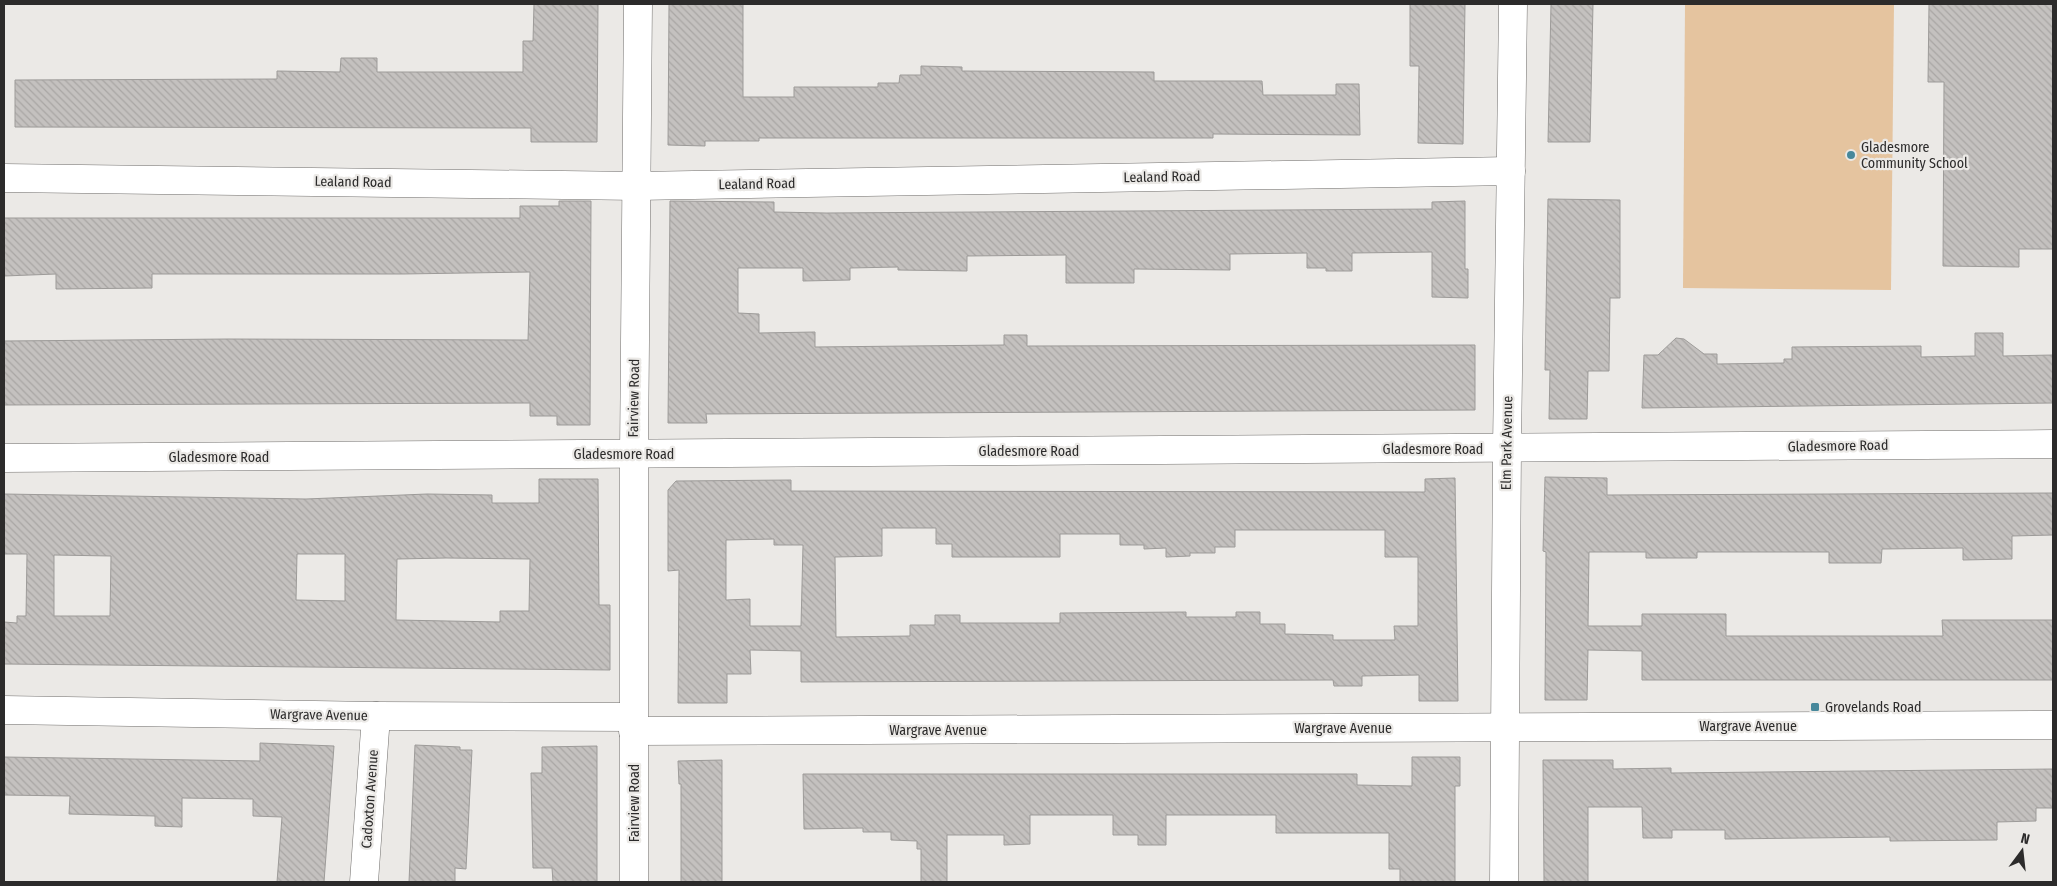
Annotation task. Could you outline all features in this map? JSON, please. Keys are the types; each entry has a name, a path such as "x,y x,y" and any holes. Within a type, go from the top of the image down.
{"street":[{"name":"Fairview Road","path":"634,882 634,454 638,4"},
{"name":"Elm Park Avenue","path":"1504,882 1513,4"},
{"name":"Lealand Road","path":"4,178 637,186 1511,171"},
{"name":"Gladesmore Road","path":"4,458 2053,444"},
{"name":"Wargrave Avenue","path":"4,710 376,716 633,724 1506,727 2053,725"},
{"name":"Cadoxton Avenue","path":"364,882 376,716"}],"shaded area":[{"path":"1685,4 1894,4 1891,290 1683,288"}],"building":[{"path":"534,4 598,4 597,142 531,142 531,128 15,127 15,80 277,79 277,71 340,72 341,58 377,58 377,72 523,72 523,41 533,41"},
{"path":"669,4 743,4 743,97 794,97 794,87 878,87 878,83 899,83 900,75 921,75 921,66 962,67 962,71 1154,72 1154,81 1262,81 1263,95 1336,95 1336,84 1359,84 1360,135 1213,134 1213,138 759,138 759,141 705,141 705,146 668,145"},
{"path":"1410,4 1465,4 1463,144 1418,143 1419,66 1410,66"},
{"path":"1551,4 1593,4 1590,142 1548,142"},
{"path":"1929,4 2053,4 2053,249 2019,249 2019,267 1943,266 1944,82 1928,82"},
{"path":"1548,199 1620,200 1620,298 1610,298 1609,371 1588,371 1587,419 1549,419 1550,370 1545,370"},
{"path":"559,201 591,201 590,425 557,425 557,416 530,416 530,403 4,405 4,341 228,339 528,340 530,272 152,274 152,288 56,289 56,274 4,276 4,218 520,218 520,206 559,206"},
{"path":"670,201 774,202 774,212 826,213 1432,209 1432,202 1465,201 1465,269 1468,269 1468,298 1432,297 1432,252 1352,253 1352,271 1326,271 1326,268 1307,268 1307,253 1230,254 1230,270 1134,269 1134,283 1066,283 1066,255 967,256 967,271 898,270 898,267 850,268 850,280 803,281 803,268 738,268 738,313 759,314 759,333 815,332 815,347 1004,345 1004,335 1027,335 1027,346 1475,345 1475,410 706,414 707,423 668,423"},
{"path":"1975,333 2003,333 2003,356 2053,355 2053,403 1642,408 1644,355 1658,355 1676,338 1684,339 1704,354 1717,354 1717,364 1784,363 1784,359 1792,359 1792,347 1921,346 1921,357 1975,356"},
{"path":"1545,477 1607,478 1607,495 2053,493 2053,535 2012,536 2012,559 1963,560 1963,548 1882,549 1881,563 1829,563 1829,552 1697,552 1697,558 1646,558 1646,552 1589,552 1588,626 1642,626 1642,614 1726,614 1726,636 1943,636 1942,620 2053,620 2053,680 1642,680 1642,651 1588,650 1587,700 1545,700 1546,552 1543,551"},
{"path":"1455,478 1458,701 1419,701 1419,675 1362,676 1362,686 1334,686 1333,680 801,682 801,651 750,650 751,674 727,674 727,703 678,703 679,570 668,571 668,490 676,481 791,480 791,491 1425,492 1425,479","holes":["882,528 936,528 936,544 952,544 952,557 1060,557 1060,534 1120,534 1120,545 1144,545 1144,549 1166,548 1166,557 1190,556 1190,553 1215,553 1215,547 1235,547 1235,530 1385,530 1385,557 1418,557 1418,626 1394,626 1395,640 1333,640 1333,635 1285,634 1285,624 1260,624 1260,612 1236,612 1236,617 1186,617 1186,612 1060,613 1060,623 960,623 960,615 935,615 935,625 910,625 910,636 836,637 835,557 882,556","774,539 774,545 803,545 801,626 750,626 750,599 726,600 726,540"]},
{"path":"539,479 598,479 599,605 610,605 610,670 4,664 4,622 17,623 17,616 26,616 27,554 4,554 4,494 306,499 427,494 492,495 492,503 539,503","holes":["297,554 345,554 345,601 296,600","54,555 111,556 110,616 54,616","397,559 530,559 529,611 500,611 500,622 396,620"]},
{"path":"260,743 334,746 324,882 277,882 282,817 253,816 253,799 182,798 182,827 155,826 155,816 69,814 70,796 4,795 4,757 260,761"},
{"path":"415,745 460,747 460,750 472,750 466,869 455,868 455,882 409,882"},
{"path":"597,746 597,882 553,882 552,868 533,868 531,773 542,773 542,747"},
{"path":"1412,757 1460,757 1460,786 1455,786 1455,882 1400,882 1400,869 1389,869 1389,833 1276,833 1276,815 1166,815 1166,845 1138,845 1138,835 1113,835 1113,815 1030,815 1030,844 1004,845 1004,835 947,835 947,882 921,882 921,849 917,849 917,841 891,840 891,832 863,832 863,828 804,829 803,774 1357,774 1357,785 1412,786"},
{"path":"722,760 722,882 681,882 681,784 679,784 678,761"},
{"path":"1543,760 1613,760 1613,769 1671,768 1671,773 2053,769 2053,808 2036,808 2036,821 1997,822 1997,840 1890,841 1890,837 1725,839 1725,830 1672,830 1672,838 1643,838 1642,807 1588,807 1588,882 1544,882"}],"place":[{"name":"Gladesmore Community School","path":"1851,155"},
{"name":"Grovelands Road","path":"1815,707"}]}
